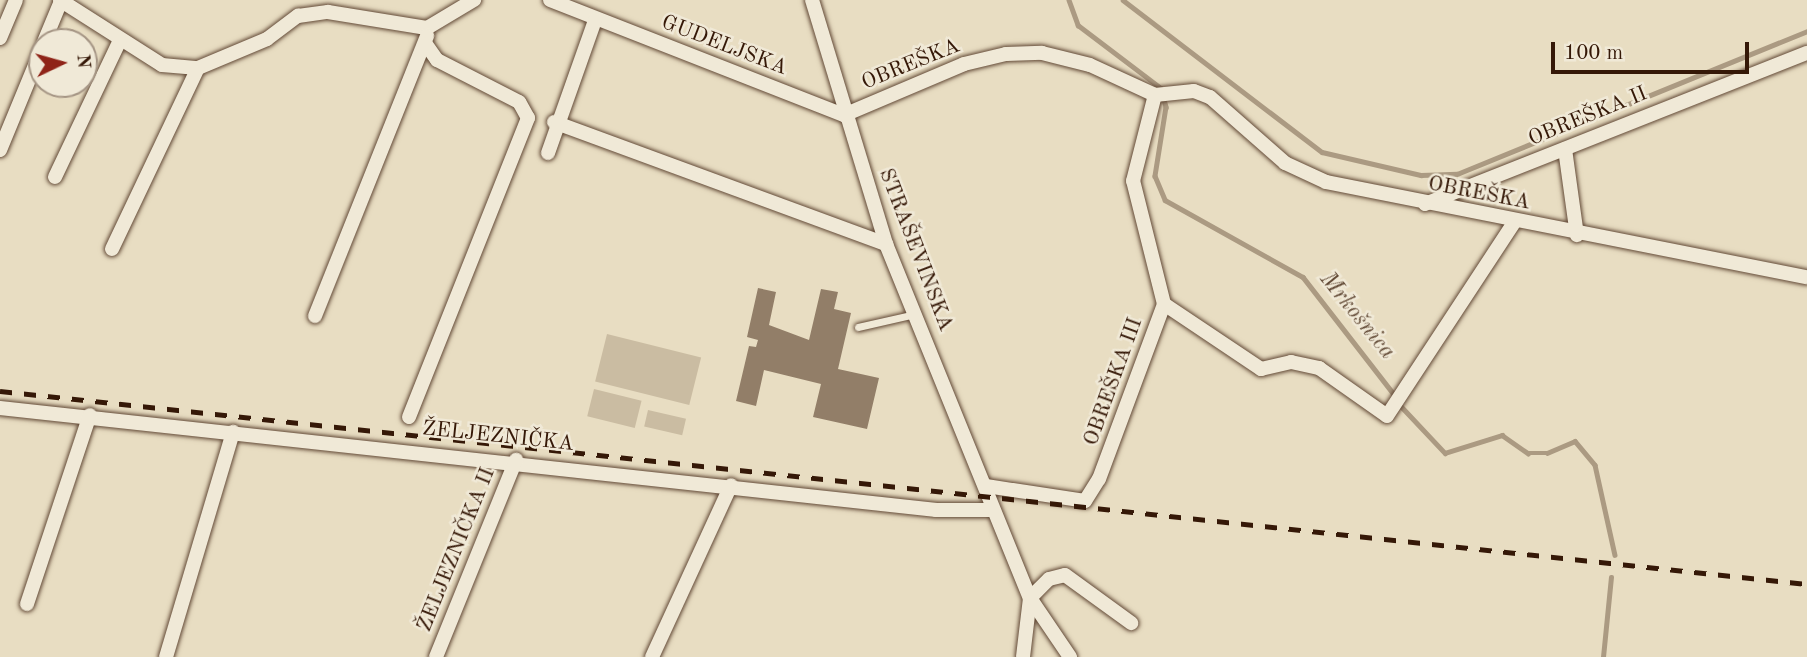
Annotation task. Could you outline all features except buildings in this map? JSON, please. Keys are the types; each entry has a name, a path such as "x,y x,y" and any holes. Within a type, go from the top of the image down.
{"street":[{"path":"0,38 16,0"},
{"path":"50,28 61,0 162,65 198,68 314,12 427,28 474,0"},
{"name":"GUDELJSKA","path":"551,0 595,20 844,115"},
{"name":"STRAŠEVINSKA","path":"812,0 844,115 886,244 1030,598 1070,657"},
{"path":"548,153 554,122 595,20"},
{"path":"316,316 426,44 427,28"},
{"path":"55,177 120,40"},
{"path":"409,417 528,118 519,102 438,60 426,44"},
{"name":"OBREŠKA","path":"844,115 964,64 1006,54 1042,53 1090,65 1155,95 1171,93 1210,97 1285,163 1315,177 1423,205 1807,277"},
{"name":"OBREŠKA II","path":"1423,205 1807,53"},
{"path":"112,249 198,68"},
{"path":"0,150 28,82"},
{"name":"OBREŠKA III","path":"986,486 1085,501 1145,370 1164,304 1133,181 1155,95"},
{"path":"554,122 886,244"},
{"path":"1565,149 1577,235"},
{"path":"1164,304 1261,369 1291,362 1319,368 1387,416 1401,389 1514,223"},
{"name":"ŽELJEZNIČKA","path":"0,408 516,460 936,510 992,510"},
{"path":"27,604 90,415"},
{"path":"166,657 233,432"},
{"name":"ŽELJEZNIČKA II","path":"436,657 516,460"},
{"path":"652,657 731,485"},
{"path":"1023,657 1030,598 1049,579 1065,575 1131,623"}],"lane":[{"path":"858,327 915,314"}],"shaded area":[{"path":"607,334 701,357 689,405 595,382"},
{"path":"594,389 642,401 635,428 587,416"},
{"path":"648,410 686,419 682,435 644,427"}],"waterway":[{"name":"Mrkošnica","path":"1069,0 1078,25 1161,88 1166,107 1155,176 1165,200 1303,277 1396,397"},
{"path":"1123,0 1322,152 1421,175 1457,174 1807,31"},
{"name":"Mrkošnica","path":"1400,405 1445,453 1502,435 1528,453 1547,453 1575,441 1595,465 1615,555"},
{"name":"Mrkošnica","path":"1603,657 1611,577"}],"railway":[{"path":"0,391 1807,584"}]}
